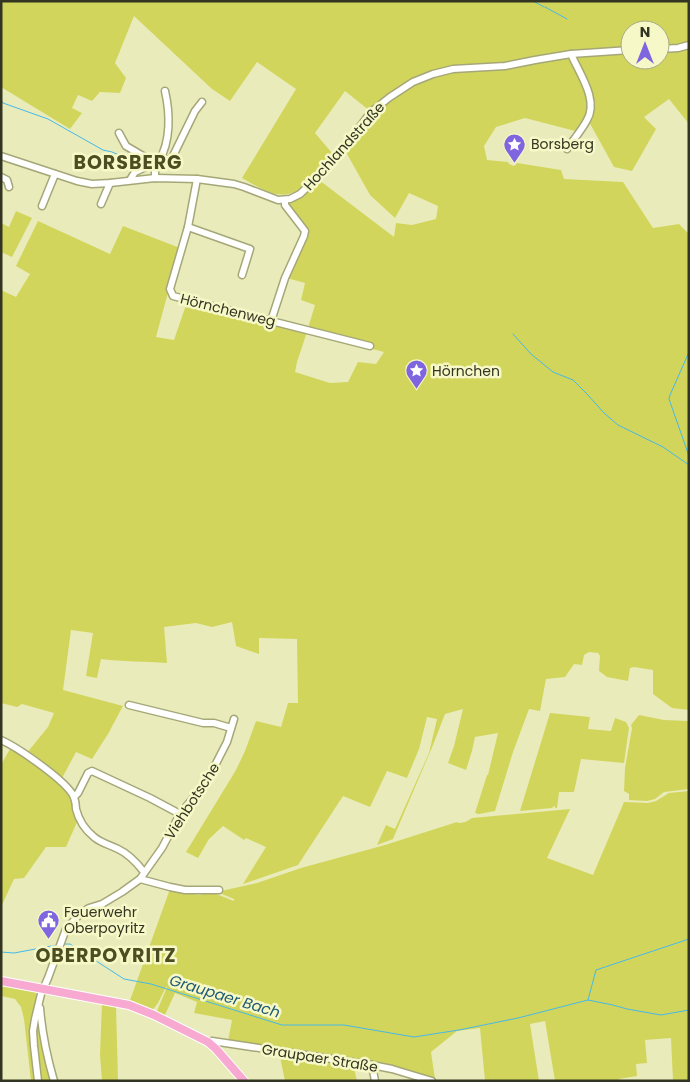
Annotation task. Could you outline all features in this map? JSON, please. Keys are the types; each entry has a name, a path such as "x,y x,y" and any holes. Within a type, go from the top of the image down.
{"main road":[{"path":"1,982 129,1005 208,1042 244,1081"}],"street":[{"path":"670,48 689,45"},
{"name":"Hochlandstraße","path":"285,200 295,197 318,177 343,149 371,112 413,82 445,71 505,66 571,54 620,51"},
{"path":"567,149 588,120 591,104 585,82 571,54"},
{"path":"130,180 135,172 159,161 167,142 168,104 165,91"},
{"path":"161,157 168,160 172,158 195,111 202,102"},
{"path":"119,133 126,146 155,163"},
{"path":"1,156 77,182 92,184 155,178 197,179 244,186 278,200 285,200 285,205 305,231 282,283 271,321"},
{"path":"155,163 155,178"},
{"path":"42,206 55,174"},
{"path":"1,177 7,180 9,187"},
{"name":"Hörnchenweg","path":"197,179 188,227 170,289 174,296 370,346"},
{"path":"104,201 110,183"},
{"path":"188,227 250,249 242,275"},
{"path":"129,705 231,728"},
{"name":"Viehbotsche","path":"38,1081 33,1031 35,1019 43,989 66,929 79,915 122,892 142,875 162,848 180,814 210,775 227,742 234,719"},
{"path":"1,740 61,781 74,797 83,827 101,842 120,849 131,857 139,865 142,875 170,887 185,890 219,890"},
{"path":"74,797 88,773 92,771 180,814"},
{"path":"39,1002 41,1025 54,1081"},
{"name":"Graupaer Straße","path":"208,1042 212,1041 372,1065 432,1081"},
{"path":"372,1065 375,1081"}],"shaded area":[{"path":"1,1 689,1 689,42 670,46 670,20 620,20 620,48 570,52 498,64 454,67 431,71 400,86 370,111 345,91 315,133 332,153 301,188 286,194 271,193 242,178 296,89 257,62 230,101 212,89 134,16 115,63 126,78 120,93 100,92 92,101 78,95 72,108 82,113 70,129 1,87"},
{"path":"689,47 689,124 669,99 644,117 656,129 632,171 614,167 588,120 579,132 525,118 496,127 484,146 487,160 508,162 514,166 517,163 561,170 564,179 623,182 653,228 679,224 689,234 689,710 672,708 653,694 653,670 630,668 628,681 607,677 599,671 600,656 598,653 589,652 584,655 582,665 574,664 565,677 546,679 540,711 529,709 513,752 495,811 475,813 488,775 498,733 475,737 466,770 448,763 463,709 445,714 433,745 393,839 377,845 386,825 395,829 429,753 437,719 427,717 419,749 407,778 387,771 370,807 343,796 298,865 243,884 266,847 246,838 244,840 223,826 209,839 198,858 186,852 236,770 256,721 281,727 288,703 298,703 297,639 259,638 259,654 236,646 232,622 212,627 196,623 164,627 167,663 101,659 97,678 86,676 93,633 71,630 63,690 123,706 92,759 76,752 61,780 26,754 48,727 54,713 22,704 17,707 1,703 1,290 16,297 30,274 16,266 38,221 110,254 123,226 180,248 156,337 174,340 187,302 308,328 315,305 301,300 305,283 287,278 307,234 289,208 291,201 319,180 394,237 396,223 412,225 436,219 438,206 409,193 395,218 370,195 347,154 344,152 374,114 392,98 433,76 576,56 620,53 620,70 670,70 670,50","holes":["307,332 384,352 376,364 358,362 348,382 330,383 295,372"]},
{"path":"16,211 32,218 12,257 1,252 1,223 9,227"},
{"path":"550,713 590,717 588,729 611,731 615,718 626,722 629,728 624,763 581,759 574,792 559,792 557,808 554,806 552,808 520,811"},
{"path":"639,715 664,720 689,721 689,789 664,792 655,799 647,801 629,800 629,794 624,791 625,768 631,725"},
{"path":"11,747 60,782 72,798 77,822 66,847 46,847 24,878 14,879 1,907 1,765"},
{"path":"689,791 689,1081 673,1081 671,1038 645,1040 647,1063 636,1064 637,1076 619,1079 619,1081 555,1081 545,1021 530,1024 539,1081 485,1081 480,1028 457,1031 431,1052 435,1079 392,1067 228,1041 232,1020 194,1013 197,1002 175,993 164,1017 157,1013 167,987 152,1011 129,1003 170,889 173,889 174,892 189,894 188,891 193,891 192,894 201,895 202,892 211,892 234,901 234,899 222,894 221,891 257,883 301,868 385,845 457,822 464,822 472,818 570,809 547,858 593,875 624,802 648,803 656,801 669,793"},
{"path":"1,984 35,991 36,1005 33,1020 36,1081 31,1081 21,1007 15,999 1,996"},
{"path":"102,1003 116,1006 118,1081 102,1081 100,1055"},
{"path":"39,1009 39,1029 42,1048 52,1081 40,1081 35,1030"},
{"path":"283,1054 353,1064 357,1081 285,1081 280,1057"}],"waterway":[{"path":"533,1 544,7"},
{"path":"545,7 567,19"},
{"path":"1,100 3,103 48,119 103,150 119,155"},
{"path":"513,334 531,354 553,372 573,380 618,425 663,447 689,465"},
{"path":"689,352 669,399 689,456"},
{"path":"588,1000 596,970 689,939"},
{"name":"Graupaer Bach","path":"63,944 70,944 124,979 151,984 282,1025 344,1025 414,1037 518,1018 588,1000 661,1015 689,1010"},
{"name":"Graupaer Bach","path":"1,952 14,953 57,945"}],"place":[{"name":"Borsberg","path":"515,163"},
{"name":"Hörnchen","path":"416,390"},
{"name":"Feuerwehr Oberpoyritz","path":"48,939"}],"district":[{"name":"BORSBERG","path":"128,162"},
{"name":"OBERPOYRITZ","path":"106,955"}]}
